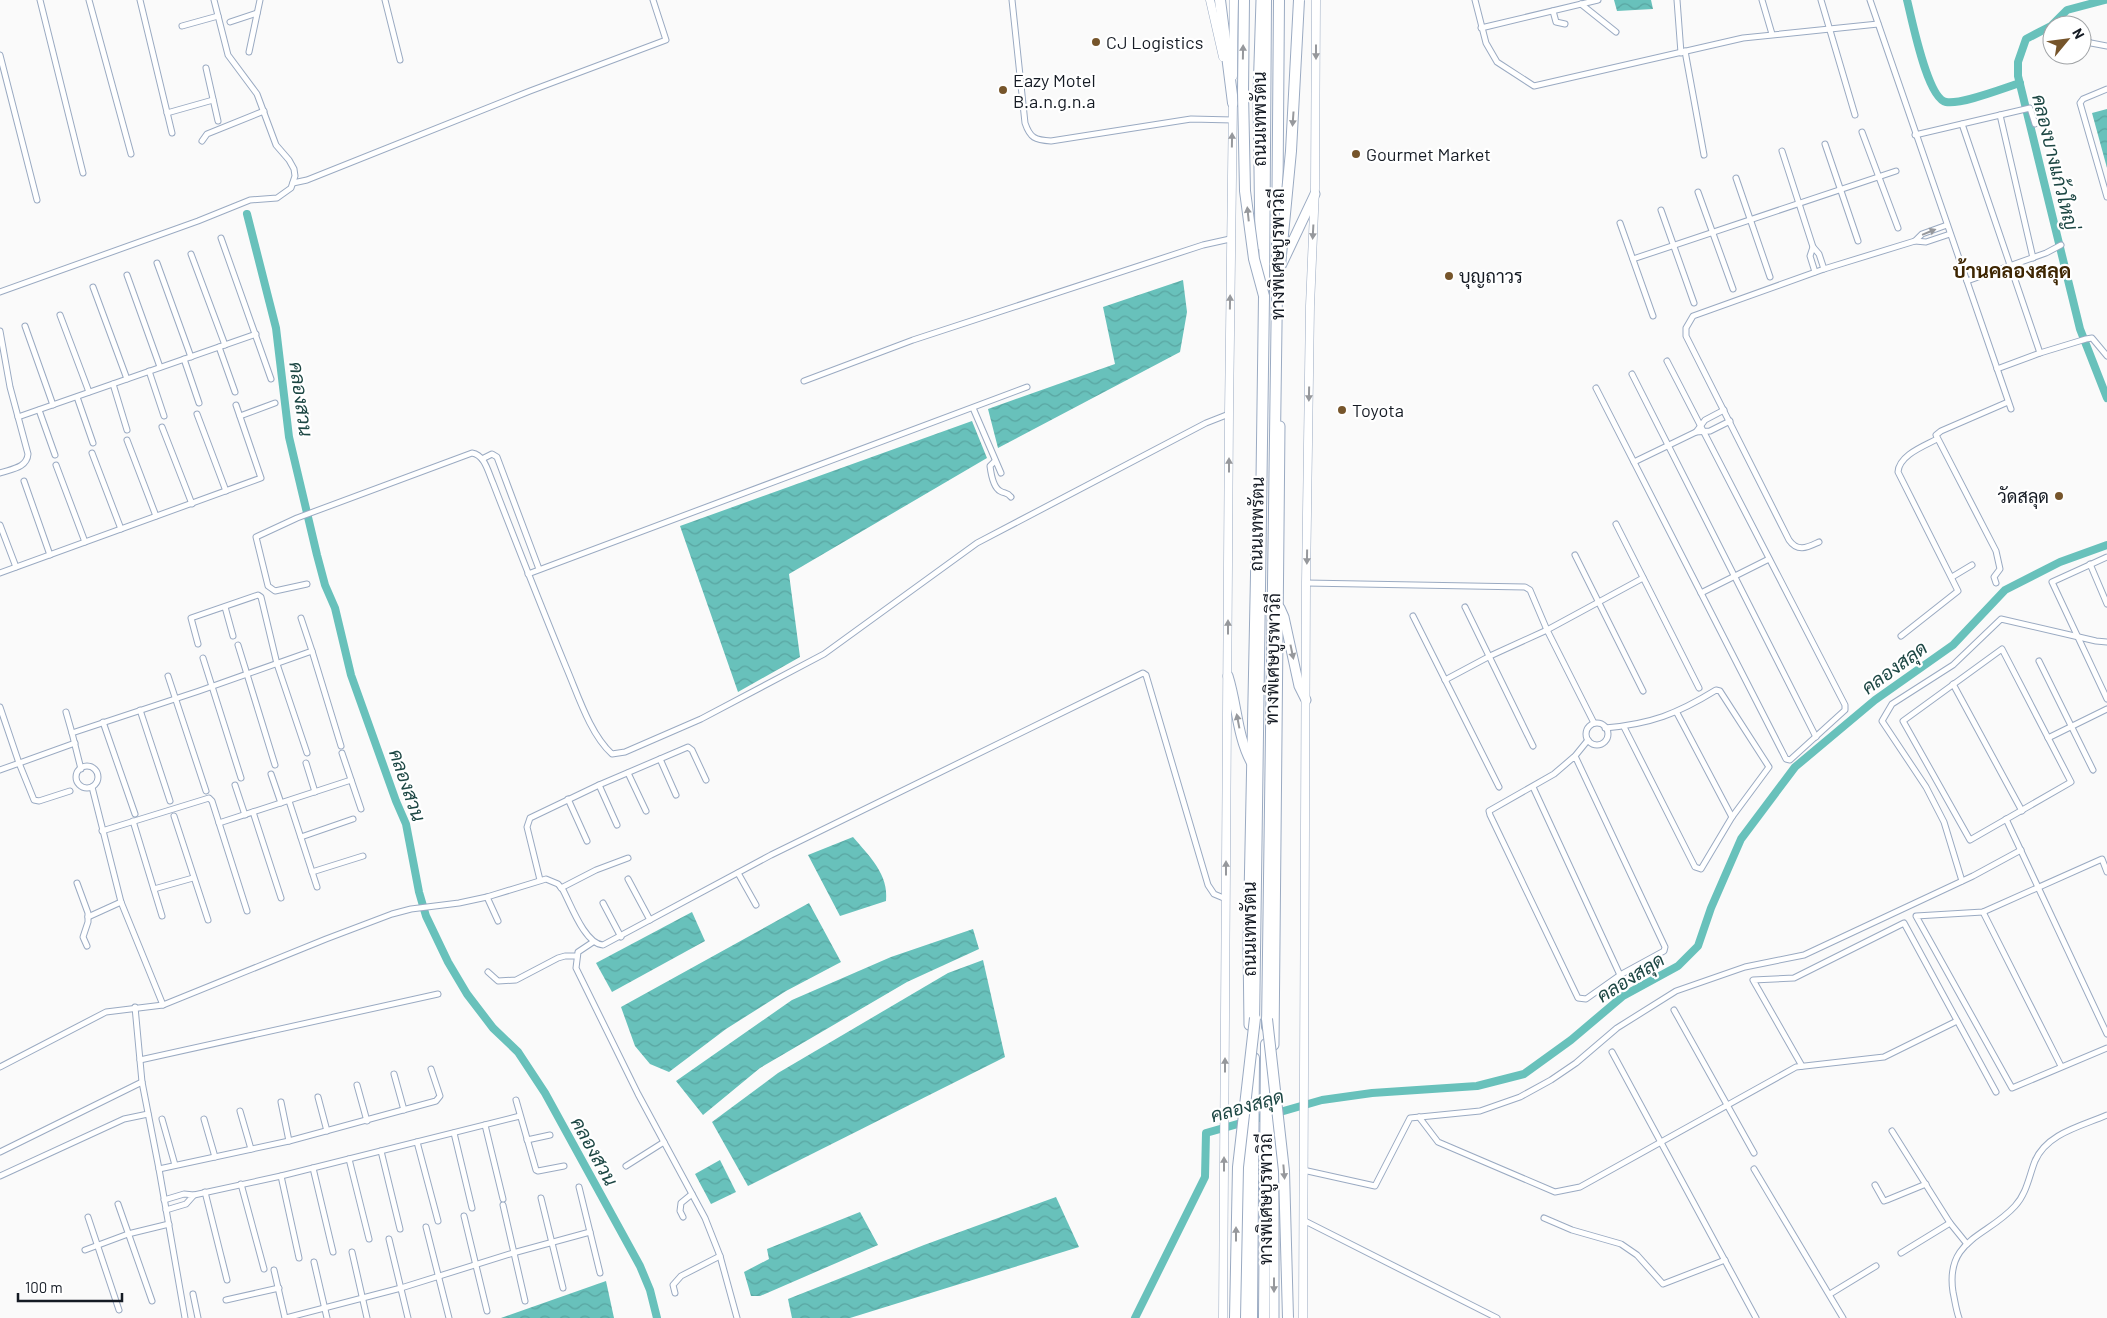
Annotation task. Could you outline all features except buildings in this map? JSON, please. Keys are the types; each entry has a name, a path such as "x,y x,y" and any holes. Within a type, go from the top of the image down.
{"highway":[{"path":"1220,0 1233,103"},
{"path":"1244,0 1245,191 1254,259 1264,296"},
{"name":"ถนนเทพรัตน","path":"1244,1318 1260,298 1258,95 1261,0"},
{"name":"ทางพิเศษบูรพาวิถี","path":"1252,1318 1266,0"},
{"name":"ทางพิเศษบูรพาวิถี","path":"1264,1318 1280,0"},
{"name":"ถนนเทพรัตน","path":"1274,1318 1274,999 1281,267 1280,0"},
{"path":"1294,0 1298,27"},
{"path":"1277,297 1291,151 1300,0"},
{"path":"1281,267 1315,194"},
{"path":"1278,606 1284,617 1298,686 1306,700"},
{"path":"1228,676 1244,750 1252,764"},
{"path":"1235,1318 1238,1167 1255,1018"},
{"path":"1267,1019 1284,1171 1288,1318"}],"main road":[{"path":"1210,0 1233,103"},
{"name":"ถนนเทพรัตน","path":"1223,1318 1230,239 1234,0"},
{"path":"1303,1318 1306,583 1310,306 1315,194 1316,1"}],"street":[{"path":"40,0 82,174"},
{"path":"89,0 131,154"},
{"path":"140,0 172,133"},
{"path":"0,292 198,221 250,200 276,198 291,188 295,176 294,169 276,145 257,94 228,55 214,0"},
{"path":"249,52 260,0"},
{"path":"384,0 400,60"},
{"path":"293,183 307,180 530,91 666,40 653,0"},
{"path":"1012,0 1025,123 1029,134 1036,140 1051,141 1191,119 1233,120"},
{"path":"1475,0 1486,43 1496,62 1534,86 1707,45 1772,34 1878,24"},
{"path":"1482,28 1598,0"},
{"path":"1677,0 1683,52 1704,155"},
{"path":"1762,0 1772,34"},
{"path":"1821,0 1855,116"},
{"path":"1870,0 2011,409"},
{"path":"1581,4 1616,32"},
{"path":"1553,11 1556,22 1565,24"},
{"path":"230,22 257,14"},
{"path":"182,26 218,16"},
{"path":"2092,43 2107,46"},
{"path":"0,55 37,200"},
{"path":"206,68 218,121"},
{"path":"2107,89 2083,99 2080,103 2107,198"},
{"path":"167,112 213,100"},
{"path":"1916,135 2028,108 2030,108 2035,124"},
{"path":"202,141 207,134 264,111"},
{"path":"2000,115 2033,258"},
{"path":"1962,124 2040,353"},
{"path":"1862,132 1898,228"},
{"path":"1825,144 1858,242"},
{"path":"1782,151 1812,247 1819,254 1824,269"},
{"path":"1633,259 1896,171"},
{"path":"1736,178 1770,277"},
{"path":"1698,192 1733,289"},
{"path":"1661,210 1694,303"},
{"path":"1620,223 1653,316"},
{"path":"1915,241 1922,234 1947,225"},
{"path":"1820,542 1805,548 1799,548 1791,544 1686,336 1689,320 1693,316 1824,269 1915,241 1926,242 1950,234"},
{"path":"221,238 271,378"},
{"path":"804,381 936,332 1203,245 1230,239"},
{"path":"1967,281 2033,258 2061,245"},
{"path":"1812,247 1810,256 1816,272"},
{"path":"191,254 222,346 235,392"},
{"path":"157,263 191,357"},
{"path":"127,275 160,368"},
{"path":"93,286 127,379"},
{"path":"60,315 90,392"},
{"path":"25,326 53,405"},
{"path":"0,331 2,358 27,448 27,460 19,467 0,473"},
{"path":"18,417 256,334"},
{"path":"1997,369 2073,342 2092,338 2107,356"},
{"path":"184,359 200,403"},
{"path":"1596,388 1786,759 1791,759 1845,710 1845,705 1667,361"},
{"path":"149,371 164,416"},
{"path":"1632,374 1816,737"},
{"path":"113,384 127,430"},
{"path":"528,574 1027,387"},
{"path":"77,396 93,443"},
{"path":"1996,583 1994,577 2000,569 1996,551 1936,434 2008,402"},
{"path":"240,416 275,403"},
{"path":"0,573 262,478 236,406"},
{"path":"973,408 1001,473"},
{"path":"39,410 55,455"},
{"path":"1696,432 1705,420 1724,410"},
{"path":"197,414 226,491"},
{"path":"307,584 275,591 268,586 256,537 298,518 472,453 478,454 482,459 595,733 604,747 612,754 625,752 701,719 824,654 977,544 1206,423 1229,414"},
{"path":"1634,462 1696,432 1710,431 1730,421"},
{"path":"162,427 192,504"},
{"path":"1901,636 1957,592 1958,589 1898,472 1898,467 1902,461 1937,439"},
{"path":"127,440 156,516"},
{"path":"92,453 121,529"},
{"path":"482,459 492,454 497,457 540,569"},
{"path":"996,460 990,466 994,483 1000,491 1008,493 1011,497"},
{"path":"56,465 85,542"},
{"path":"24,481 50,554"},
{"path":"1616,524 1699,688"},
{"path":"0,525 16,567"},
{"path":"1575,555 1644,691"},
{"path":"2107,557 2052,582 2107,699"},
{"path":"1701,594 1769,559"},
{"path":"2090,564 2107,604"},
{"path":"1952,577 1972,565"},
{"path":"1445,680 1490,656 1547,630 1643,578"},
{"path":"1306,583 1525,587 1530,590 1547,630 1594,723"},
{"path":"198,644 191,618 258,595 261,597 278,664 307,753"},
{"path":"225,607 233,636"},
{"path":"1465,607 1534,746"},
{"path":"1413,616 1499,787"},
{"path":"301,618 341,746"},
{"path":"1962,881 1944,822 1926,787 1882,721 1892,704 1953,665 2001,619 2107,642"},
{"path":"238,645 275,765"},
{"path":"2002,649 2071,782 1970,840 1902,720 1953,684 2002,649"},
{"path":"72,733 212,687 312,651"},
{"path":"203,658 241,778"},
{"path":"2039,661 2093,770"},
{"path":"0,1067 99,1015 114,1010 163,1005 392,914 410,909 459,903 486,897 540,880 553,880 561,888 588,937 593,942 602,945 621,937 738,873 1143,673 1146,675 1208,885 1214,894 1226,899"},
{"path":"168,676 206,791"},
{"path":"1953,684 2022,811"},
{"path":"1606,728 1624,727 1654,721 1677,713 1716,690 1720,691 1769,769 1732,817 1701,870 1697,869 1624,727"},
{"path":"0,707 34,800 39,801 70,791"},
{"path":"2048,738 2107,708"},
{"path":"140,710 170,801"},
{"path":"66,712 81,769"},
{"path":"1677,713 1732,817"},
{"path":"104,722 134,814"},
{"path":"1594,723 1601,723 1606,728 1608,735 1605,742 1594,744 1588,740 1586,730 1594,723"},
{"path":"0,733 8,731"},
{"path":"1575,756 1664,943 1664,951 1620,975 1586,999 1578,998 1490,815 1492,808 1554,774 1575,756 1588,740"},
{"path":"0,770 75,743"},
{"path":"540,880 527,824 530,818 628,772 690,748 706,780"},
{"path":"342,753 361,810"},
{"path":"660,759 676,795"},
{"path":"306,764 315,792"},
{"path":"88,767 97,774 97,782 92,787 85,788 79,784 77,774 81,769 88,767"},
{"path":"628,772 646,811"},
{"path":"271,774 280,803"},
{"path":"219,823 351,780"},
{"path":"235,785 245,815"},
{"path":"599,785 617,825"},
{"path":"92,787 121,902 163,1005"},
{"path":"1533,787 1620,975"},
{"path":"102,831 209,798 219,823 247,911"},
{"path":"568,800 587,842"},
{"path":"289,801 317,887"},
{"path":"253,812 281,898"},
{"path":"174,816 208,920"},
{"path":"301,837 352,819"},
{"path":"2006,819 2107,1034"},
{"path":"133,821 162,916"},
{"path":"1303,1170 1375,1186 1410,1118 1480,1111 1520,1097 1552,1080 1576,1063 1617,1028 1676,990 1745,966 1804,955 1962,881 2021,850"},
{"path":"312,872 363,856"},
{"path":"561,888 596,870 628,858"},
{"path":"2107,872 2102,859 1983,912 1916,916 2012,1088 2107,1048"},
{"path":"738,873 756,905"},
{"path":"154,889 193,878"},
{"path":"628,879 650,920"},
{"path":"77,882 88,917 83,936 87,946"},
{"path":"486,897 498,920"},
{"path":"88,917 121,902"},
{"path":"603,903 621,937"},
{"path":"1983,912 2061,1066"},
{"path":"1802,1066 1753,980 1794,978 1904,923 1996,1092"},
{"path":"593,942 578,952 576,968 664,1142 705,1218 720,1256 737,1318"},
{"path":"488,972 498,981 516,980 558,958 577,956"},
{"path":"140,1060 438,994"},
{"path":"135,1007 142,1082 185,1318"},
{"path":"1674,1010 1754,1153"},
{"path":"1419,1117 1438,1142 1555,1192 1580,1187 1796,1066 1884,1057 1957,1021"},
{"path":"1612,1052 1756,1318"},
{"path":"159,1169 289,1141 367,1121 439,1099 431,1069"},
{"path":"394,1074 404,1110"},
{"path":"0,1152 142,1082"},
{"path":"357,1085 367,1121"},
{"path":"318,1097 327,1131"},
{"path":"516,1100 536,1170 564,1166"},
{"path":"281,1102 289,1141"},
{"path":"240,1111 251,1150"},
{"path":"0,1176 124,1119 148,1114"},
{"path":"164,1200 184,1194 194,1195 281,1176 520,1116"},
{"path":"1959,1318 1952,1272 1953,1266 1967,1244 2015,1207 2024,1194 2036,1159 2044,1147 2059,1135 2107,1116"},
{"path":"204,1119 215,1157"},
{"path":"162,1120 175,1165"},
{"path":"485,1125 503,1199"},
{"path":"1892,1130 1950,1222 1967,1244"},
{"path":"454,1133 472,1208"},
{"path":"528,1140 550,1135"},
{"path":"417,1142 438,1221"},
{"path":"626,1166 664,1142"},
{"path":"381,1151 400,1229"},
{"path":"349,1159 369,1239"},
{"path":"313,1168 333,1252"},
{"path":"1754,1168 1843,1318"},
{"path":"281,1176 299,1258"},
{"path":"242,1184 264,1269"},
{"path":"1875,1185 1882,1198 1887,1200 1926,1184"},
{"path":"579,1187 600,1273"},
{"path":"204,1192 227,1280"},
{"path":"683,1217 680,1211 681,1203 692,1194"},
{"path":"166,1210 186,1204 194,1195"},
{"path":"541,1198 563,1288"},
{"path":"118,1204 152,1301"},
{"path":"503,1205 513,1253 526,1300"},
{"path":"464,1216 488,1311"},
{"path":"88,1217 119,1310"},
{"path":"1544,1218 1572,1230 1621,1244 1636,1255 1663,1284 1725,1260"},
{"path":"1303,1220 1497,1318"},
{"path":"1901,1253 1950,1222"},
{"path":"85,1250 128,1234 168,1224"},
{"path":"426,1227 449,1318"},
{"path":"274,1270 286,1318 401,1288 513,1253 590,1232"},
{"path":"389,1239 408,1318"},
{"path":"352,1252 367,1318"},
{"path":"674,1293 673,1285 681,1276 720,1256"},
{"path":"314,1262 327,1318"},
{"path":"1830,1294 1876,1266"},
{"path":"226,1300 278,1288"},
{"path":"193,1294 198,1318"}],"water":[{"path":"1614,0 1651,0 1653,9 1617,11"},
{"path":"2107,109 2107,168 2092,113"},
{"path":"1183,280 1187,312 1180,352 998,448 988,409 1115,364 1103,307"},
{"path":"972,421 987,458 789,574 800,657 738,692 680,526"},
{"path":"853,837 877,866 884,882 886,901 840,916 808,855"},
{"path":"809,903 841,962 786,991 726,1029 669,1072 650,1064 635,1046 621,1007"},
{"path":"692,912 705,941 612,992 596,963"},
{"path":"973,929 979,949 907,982 760,1068 703,1115 676,1081 792,1000 891,957"},
{"path":"983,960 1005,1057 748,1186 712,1122 778,1073 948,973"},
{"path":"720,1160 736,1192 711,1204 695,1174"},
{"path":"1056,1197 1079,1247 850,1318 792,1318 788,1299 924,1245"},
{"path":"860,1212 878,1245 760,1296 751,1296 744,1272 769,1259 767,1249"},
{"path":"606,1281 614,1318 501,1318"}],"waterway":[{"name":"คลองบางแก้วใหญ่","path":"1907,0 1921,57 1939,97 1946,102 1962,101 2020,83"},
{"name":"คลองบางแก้วใหญ่","path":"2105,0 2067,10 2051,26 2026,39 2018,62 2018,76 2080,329 2107,398"},
{"name":"คลองสวน","path":"247,214 276,328 289,437 317,555 325,585 335,608 351,675 406,824 419,892 426,916 448,962 467,994 493,1028 518,1052 545,1093 640,1266 650,1290 657,1318"},
{"name":"คลองสลุด","path":"1135,1318 1205,1177 1206,1133 1322,1100 1372,1093 1477,1086 1524,1074 1571,1040 1623,996 1678,966 1698,946 1711,908 1741,839 1795,767 1875,700 1953,645 2005,590 2060,562 2107,545"}],"place":[{"name":"CJ Logistics","path":"1096,42"},
{"name":"Eazy Motel B.a.n.g.n.a","path":"1003,90"},
{"name":"Gourmet Market","path":"1356,154"},
{"name":"บุญถาวร","path":"1449,276"},
{"name":"Toyota","path":"1342,410"},
{"name":"วัดสลุด","path":"2059,496"}],"district":[{"name":"บ้านคลองสลุด","path":"2012,270"}]}
